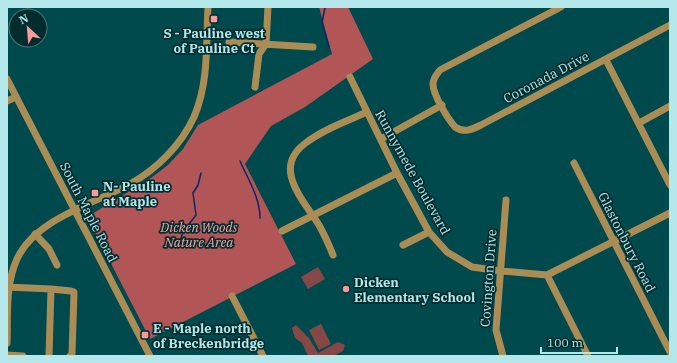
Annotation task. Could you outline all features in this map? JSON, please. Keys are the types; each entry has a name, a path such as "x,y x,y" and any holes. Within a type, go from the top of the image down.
{"street":[{"path":"7,343 8,287 17,259 35,234 75,211 131,184 148,173 169,154 179,142 193,118 204,83 208,7"},
{"path":"255,87 259,54 266,44 268,7"},
{"name":"Coronada Drive","path":"561,7 440,70 435,76 433,83 435,92 454,127 460,131 472,129 606,60 670,25"},
{"path":"229,42 314,47"},
{"path":"606,60 670,185"},
{"name":"Runnymede Boulevard","path":"350,77 397,172 429,232 442,247 460,261 472,266 501,272 547,275"},
{"name":"South Maple Road","path":"7,79 150,356"},
{"path":"7,101 16,97"},
{"path":"381,139 442,106"},
{"path":"639,123 670,106"},
{"path":"333,255 319,225 312,216 290,176 289,166 297,149 308,141 367,112"},
{"name":"Glastonbury Road","path":"574,163 670,352"},
{"path":"282,232 397,172"},
{"name":"Covington Drive","path":"503,356 496,330 506,200"},
{"path":"588,356 547,275 670,213"},
{"path":"403,246 429,232"},
{"path":"35,234 49,249 57,265"},
{"path":"8,287 74,292 72,354 70,356"},
{"path":"49,356 51,290"},
{"path":"232,296 263,356"},
{"path":"7,355 23,356"}],"shaded area":[{"path":"318,267 325,279 308,289 301,277"},
{"path":"321,324 331,344 319,350 309,330"},
{"path":"296,325 309,338 318,353 338,342 345,345 343,351 333,356 308,356 302,343 295,338 292,328"}],"green space":[{"name":"Dicken Woods Nature Area","path":"319,7 348,7 373,59 305,107 271,126 245,164 296,264 150,339 87,217 151,178 168,165 183,149 198,125 332,54"}],"waterway":[{"path":"325,7 322,23 329,47"},
{"path":"240,161 256,196 260,218"},
{"path":"180,241 183,232 196,215 193,193 198,185 201,173"}],"place":[{"name":"S - Pauline west of Pauline Ct","path":"214,19"},
{"name":"N- Pauline at Maple","path":"95,193"},
{"name":"Dicken Elementary School","path":"346,289"},
{"name":"E - Maple north of Breckenbridge","path":"145,335"}]}
